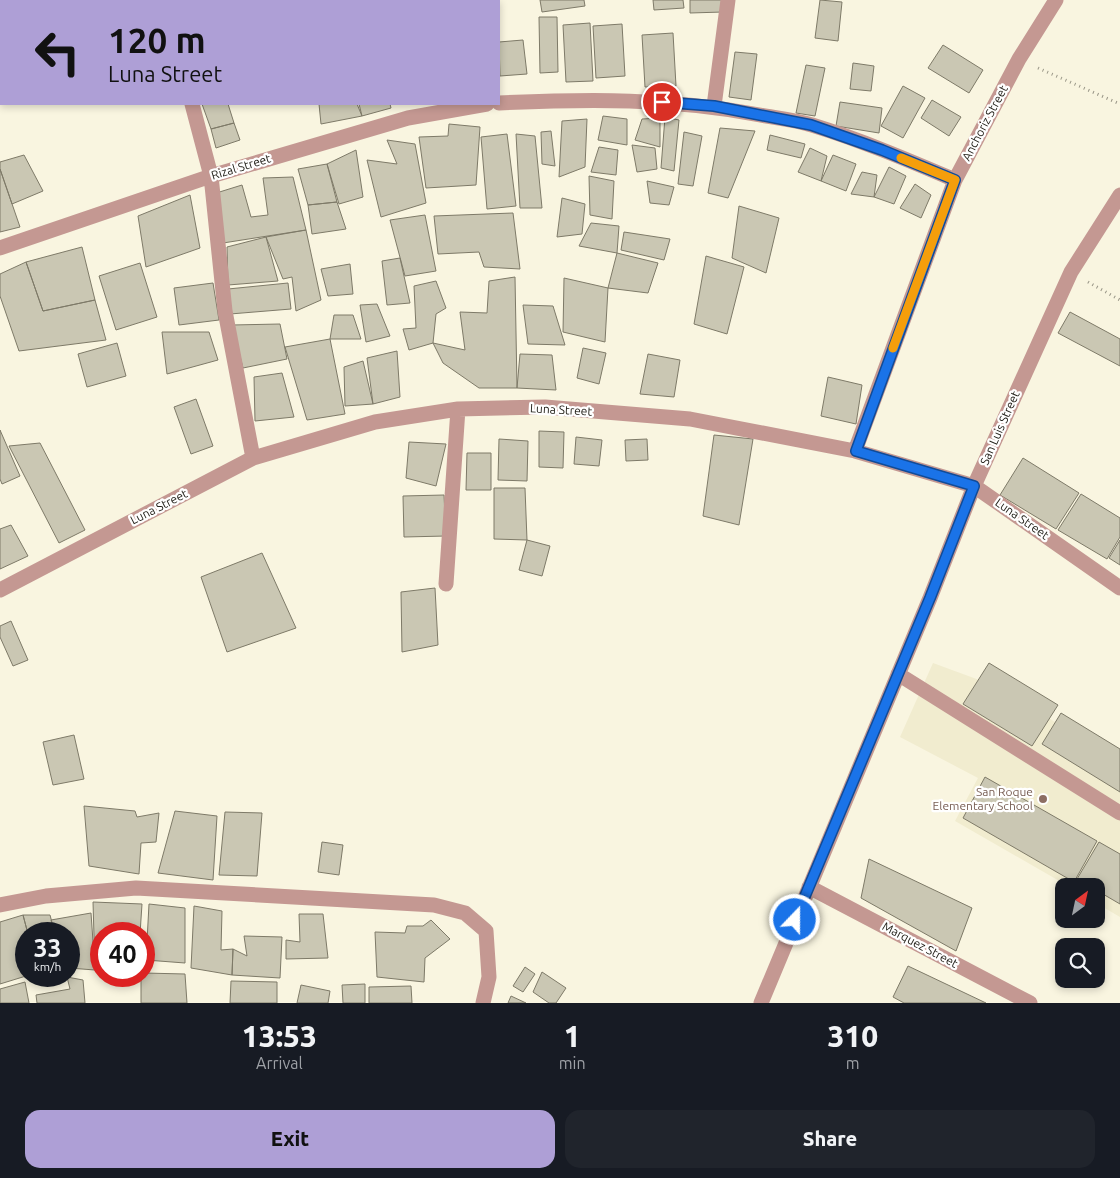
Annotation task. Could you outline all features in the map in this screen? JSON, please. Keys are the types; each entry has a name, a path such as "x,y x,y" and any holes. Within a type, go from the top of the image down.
{"street":[{"path":"714,106 728,0"},
{"name":"Anchoriz Street","path":"856,451 955,180 1019,59 1056,0"},
{"path":"500,103 569,100 645,100 714,106 811,125 882,150 955,180"},
{"path":"192,105 211,176 225,311 253,458"},
{"name":"Rizal Street","path":"0,248 211,176 408,118 481,105"},
{"name":"San Luis Street","path":"761,1003 974,486 1071,272 1120,195"},
{"name":"Luna Street","path":"0,590 253,458 375,422 458,409 545,407 690,419 856,451 974,486 1120,588"},
{"path":"446,584 458,409"},
{"path":"898,674 1120,813"},
{"name":"Marquez Street","path":"809,887 1030,1003"},
{"path":"0,905 46,896 136,888 434,905 465,913 486,931 488,977 483,1003"}],"path":[{"path":"1019,59 1120,104"},
{"path":"1071,272 1120,300"}],"shaded area":[{"name":"San Roque Elementary School","path":"933,663 1001,688 1120,763 1120,917 1105,908 1105,878 1055,879 955,821 978,778 900,737"}],"building":[{"path":"540,0 584,0 585,6 542,12"},
{"path":"653,0 683,0 684,8 654,10"},
{"path":"690,0 723,0 723,12 690,13"},
{"path":"820,0 842,2 838,41 815,38"},
{"path":"539,17 557,17 558,72 540,73"},
{"path":"590,23 593,81 566,82 563,25"},
{"path":"622,24 625,76 596,78 593,26"},
{"path":"673,33 676,86 645,87 642,35"},
{"path":"523,40 527,74 500,76 500,42"},
{"path":"943,45 983,70 969,93 928,68"},
{"path":"735,52 757,54 751,100 729,97"},
{"path":"853,63 874,66 871,91 850,89"},
{"path":"806,65 825,68 815,116 796,113"},
{"path":"903,86 925,98 903,138 881,126"},
{"path":"932,100 961,117 949,136 921,118"},
{"path":"840,102 882,108 879,133 836,126"},
{"path":"202,105 228,105 234,123 211,129"},
{"path":"319,105 357,105 362,116 321,124"},
{"path":"359,105 390,105 391,108 362,116"},
{"path":"603,116 627,119 627,145 598,140"},
{"path":"665,117 679,120 674,171 661,168"},
{"path":"660,118 660,147 635,140 642,119"},
{"path":"587,119 585,167 559,177 562,121"},
{"path":"234,123 240,140 216,148 211,129"},
{"path":"449,124 480,127 476,185 426,188 419,137 448,136"},
{"path":"720,128 755,131 728,198 708,193"},
{"path":"551,131 555,166 542,164 541,132"},
{"path":"684,132 702,136 693,186 678,184"},
{"path":"507,134 516,206 487,209 481,137"},
{"path":"516,134 535,136 542,208 520,208"},
{"path":"770,135 805,144 801,158 767,150"},
{"path":"387,140 415,144 426,203 381,217 367,160 397,164"},
{"path":"632,145 655,148 657,169 637,172"},
{"path":"599,147 618,150 616,175 591,172"},
{"path":"810,148 827,156 821,181 798,172"},
{"path":"356,150 363,197 339,204 327,164"},
{"path":"24,155 43,191 12,204 0,169 0,162"},
{"path":"833,155 856,164 846,191 821,181"},
{"path":"327,164 337,202 308,205 298,169"},
{"path":"889,167 906,176 894,204 874,197"},
{"path":"0,169 20,227 0,232"},
{"path":"862,172 877,175 874,197 851,194"},
{"path":"589,176 614,181 612,219 590,215"},
{"path":"293,177 306,230 223,243 213,194 242,185 251,217 268,215 263,178"},
{"path":"647,181 674,187 669,205 650,203"},
{"path":"915,184 931,195 921,218 900,208"},
{"path":"190,195 200,248 146,267 138,216"},
{"path":"562,198 585,204 582,234 557,237"},
{"path":"337,202 346,229 312,234 308,205"},
{"path":"739,206 779,218 766,273 732,258"},
{"path":"513,213 520,269 484,267 479,252 438,254 434,216"},
{"path":"425,215 436,271 405,276 390,220"},
{"path":"591,223 619,226 617,253 579,246"},
{"path":"306,230 321,300 296,311 292,277 283,279 266,237"},
{"path":"624,232 670,239 664,260 621,250"},
{"path":"266,237 278,281 228,285 227,247"},
{"path":"82,247 95,300 43,311 26,262"},
{"path":"617,253 658,263 648,293 608,288"},
{"path":"706,256 744,267 727,334 694,324"},
{"path":"400,258 410,303 387,305 382,261"},
{"path":"26,262 43,311 95,300 106,340 19,351 0,296 0,274"},
{"path":"140,263 157,317 116,330 99,276"},
{"path":"350,264 353,294 328,296 321,269"},
{"path":"515,277 517,388 479,388 443,363 433,343 465,350 460,312 487,313 489,281"},
{"path":"564,278 608,288 605,342 563,332"},
{"path":"436,281 446,308 436,314 433,343 409,350 403,329 416,328 414,286"},
{"path":"213,283 219,320 179,325 174,288"},
{"path":"288,283 291,309 230,314 228,289"},
{"path":"377,304 390,336 366,342 360,305"},
{"path":"523,305 553,306 565,345 528,344"},
{"path":"1070,312 1120,339 1120,366 1058,333"},
{"path":"334,315 353,315 361,339 330,339"},
{"path":"280,324 287,359 243,368 232,325"},
{"path":"162,332 209,332 218,360 167,374"},
{"path":"330,339 345,414 307,420 285,347"},
{"path":"117,343 126,376 87,387 78,354"},
{"path":"583,348 606,353 599,384 577,378"},
{"path":"397,351 400,397 373,404 367,358"},
{"path":"520,354 552,355 556,390 517,388"},
{"path":"648,354 680,360 674,397 640,394"},
{"path":"363,361 373,404 345,406 344,367"},
{"path":"282,373 294,417 255,421 254,377"},
{"path":"828,377 862,385 856,424 821,416"},
{"path":"196,399 213,446 191,454 174,407"},
{"path":"0,430 20,476 2,484 0,479"},
{"path":"539,431 564,432 563,468 539,467"},
{"path":"714,435 753,439 739,525 703,516"},
{"path":"576,437 602,440 599,466 574,464"},
{"path":"499,439 528,441 527,481 498,480"},
{"path":"647,439 648,460 626,461 625,440"},
{"path":"409,442 446,444 436,486 406,478"},
{"path":"40,443 85,530 59,543 9,446"},
{"path":"467,453 491,453 491,490 466,490"},
{"path":"1023,458 1079,493 1056,529 1000,495"},
{"path":"494,488 525,488 527,540 494,539"},
{"path":"1081,494 1120,518 1120,537 1107,559 1058,530"},
{"path":"444,495 446,536 404,537 403,496"},
{"path":"11,525 28,556 0,569 0,529"},
{"path":"527,540 550,546 542,576 519,570"},
{"path":"1120,540 1120,565 1109,558"},
{"path":"262,553 296,628 227,652 201,577"},
{"path":"435,588 438,645 402,652 401,592"},
{"path":"11,621 28,660 13,666 0,637 0,626"},
{"path":"989,663 1058,705 1032,746 963,704"},
{"path":"1061,713 1120,749 1120,792 1042,744"},
{"path":"74,735 84,779 53,785 43,742"},
{"path":"985,777 1097,841 1076,878 1067,878 963,818"},
{"path":"84,806 135,811 137,817 159,813 156,842 141,843 139,874 89,866"},
{"path":"175,811 217,816 213,880 158,873"},
{"path":"225,812 262,813 257,876 219,875"},
{"path":"322,842 343,845 339,875 318,872"},
{"path":"1099,842 1120,854 1120,904 1105,895 1105,878 1078,878"},
{"path":"869,859 972,908 956,951 861,898"},
{"path":"93,902 142,904 141,922 94,922"},
{"path":"149,904 185,908 185,963 155,961 155,922 148,922"},
{"path":"194,906 222,911 221,950 233,949 232,975 191,968"},
{"path":"91,913 90,970 80,969 80,922 52,922 51,920"},
{"path":"299,914 323,914 328,958 286,959 286,940 300,942"},
{"path":"23,915 50,915 52,922 25,922"},
{"path":"23,915 25,922 15,922 15,979 0,984 0,922"},
{"path":"431,920 450,939 425,958 424,982 377,977 375,932 405,933 407,926 423,926"},
{"path":"244,936 282,937 280,978 232,975 233,949 247,956"},
{"path":"908,966 986,1003 904,1003 893,997"},
{"path":"525,967 535,974 523,992 513,986"},
{"path":"542,972 566,988 556,1003 549,1003 533,992"},
{"path":"155,973 185,974 187,1003 141,1003 141,987 155,987"},
{"path":"80,979 83,980 85,1003 37,1003 36,995 70,989 70,987 80,987"},
{"path":"231,981 277,982 277,1003 230,1003"},
{"path":"365,984 365,1003 343,1003 342,985"},
{"path":"15,985 15,987 26,987 29,1003 0,1003 0,989"},
{"path":"301,985 330,991 328,1003 297,1003"},
{"path":"411,986 412,1003 369,1003 369,987"},
{"path":"511,996 526,1003 508,1003"}],"slow traffic":[{"path":"893,348 955,180 901,158"}],"place":[{"name":"San Roque Elementary School","path":"1043,799"}],"route":[{"path":"662,102 714,106 811,125 882,150 955,180 856,451 974,486 930,598 795,920"}]}
